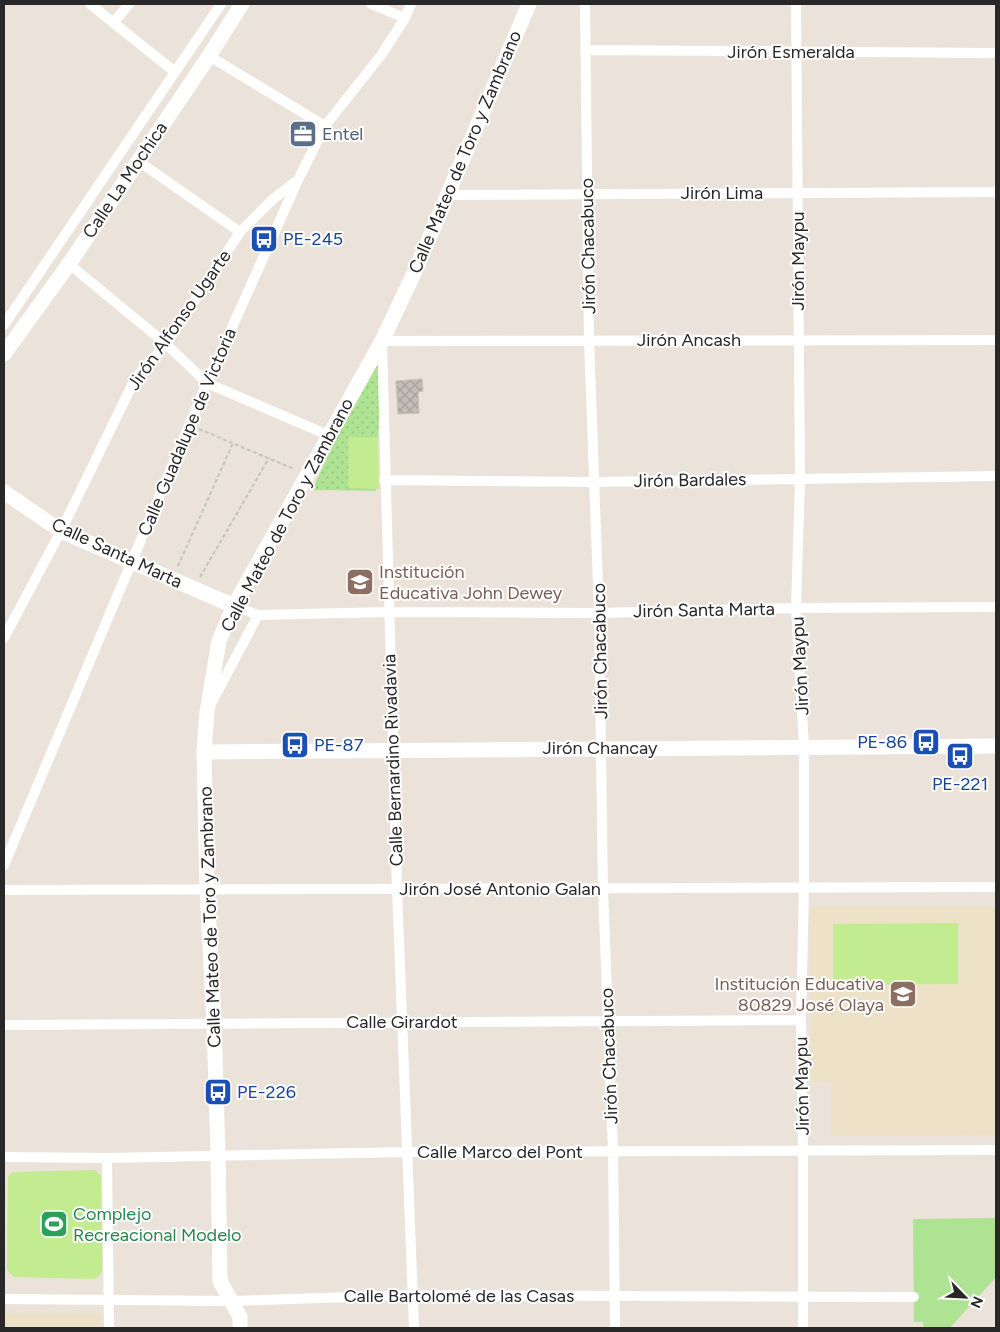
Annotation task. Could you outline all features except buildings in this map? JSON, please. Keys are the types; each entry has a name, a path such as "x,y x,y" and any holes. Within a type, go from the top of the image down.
{"street":[{"path":"90,4 175,72"},
{"path":"113,22 130,4"},
{"name":"Calle La Mochica","path":"4,325 221,4"},
{"name":"Calle La Mochica","path":"4,354 69,264 242,4"},
{"path":"371,4 405,18"},
{"name":"Calle Guadalupe de Victoria","path":"4,866 207,383 298,180 326,126 382,54 405,18 411,4"},
{"name":"Calle Mateo de Toro y Zambrano","path":"240,1328 240,1317 220,1281 214,1023 207,889 204,752 207,712 219,641 234,606 382,342 448,195 529,4"},
{"name":"Jirón Chacabuco","path":"585,4 589,340 599,613 603,888 613,1151 615,1328"},
{"name":"Jirón Maypu","path":"796,4 800,478 796,608 804,747 804,888 801,1020 803,1328"},
{"name":"Jirón Esmeralda","path":"586,50 996,53"},
{"path":"209,56 326,126"},
{"path":"138,161 240,232"},
{"name":"Jirón Alfonso Ugarte","path":"4,638 61,531 133,383 166,344 240,232 272,200 298,180"},
{"name":"Jirón Lima","path":"448,195 996,192"},
{"path":"69,264 166,344 207,383 330,436"},
{"name":"Jirón Ancash","path":"382,342 996,340"},
{"name":"Calle Bernardino Rivadavia","path":"382,342 392,751 414,1328"},
{"name":"Jirón Bardales","path":"384,480 594,482 996,476"},
{"name":"Calle Santa Marta","path":"4,492 61,531 234,606"},
{"name":"Jirón Santa Marta","path":"234,606 258,615 389,612 599,613 796,608 996,607"},
{"path":"207,712 258,615"},
{"name":"Jirón Chancay","path":"204,752 996,746"},
{"name":"Jirón José Antonio Galan","path":"4,890 996,887"},
{"name":"Calle Girardot","path":"4,1025 801,1020"},
{"name":"Calle Marco del Pont","path":"4,1157 107,1158 408,1152 996,1150"},
{"path":"107,1158 109,1328"},
{"name":"Calle Bartolomé de las Casas","path":"4,1299 231,1301 413,1295 914,1296"}],"path":[{"path":"190,425 308,475"},
{"path":"172,579 232,443"},
{"path":"194,588 269,458"}],"shaded area":[{"name":"Institución Educativa 80829 José Olaya","path":"810,907 996,907 996,1135 831,1136 831,1082 811,1082"},
{"path":"4,1313 100,1313 100,1328 5,1328"}],"green space":[{"path":"382,341 376,491 312,490"},
{"path":"348,437 378,437 379,489 348,488"},
{"path":"958,923 958,984 833,985 833,924"},
{"name":"Complejo Recreacional Modelo","path":"95,1170 101,1176 102,1272 96,1279 14,1277 7,1270 8,1177 12,1172"},
{"path":"996,1218 996,1277 950,1328 924,1328 923,1322 914,1322 913,1219"}],"place":[{"name":"Entel","path":"303,134"},
{"name":"PE-245","path":"264,239"},
{"name":"Institución Educativa John Dewey","path":"360,582"},
{"name":"PE-86","path":"926,742"},
{"name":"PE-87","path":"295,745"},
{"name":"PE-221","path":"960,756"},
{"name":"Institución Educativa 80829 José Olaya","path":"903,994"},
{"name":"PE-226","path":"218,1092"},
{"name":"Complejo Recreacional Modelo","path":"54,1224"}]}
